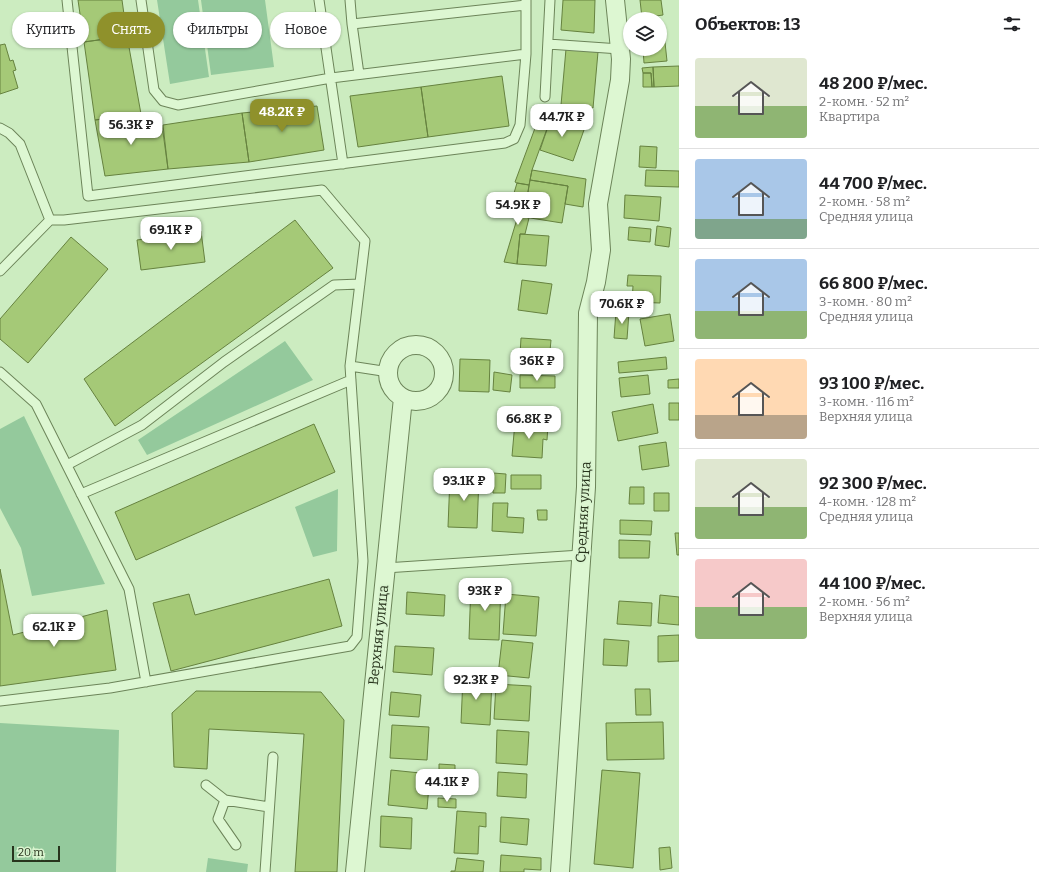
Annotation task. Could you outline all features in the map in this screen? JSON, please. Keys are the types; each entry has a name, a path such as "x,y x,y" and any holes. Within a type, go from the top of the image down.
{"street":[{"name":"Средняя улица","path":"560,872 586,487 588,313 596,282 601,250 598,204 620,80 620,54 615,0"},
{"path":"414,345 431,349 438,355 443,363 445,372 443,382 438,391 431,397 422,401 412,401 403,398 396,392 391,385 389,372 392,359 398,352 414,345"},
{"name":"Верхняя улица","path":"355,872 403,398"}],"lane":[{"path":"67,0 88,196 505,143 514,139 520,125 526,54 526,2 352,24"},
{"path":"141,0 154,90 163,101 178,105 331,78 526,54"},
{"path":"319,0 343,164"},
{"path":"350,0 359,74"},
{"path":"545,97 550,0"},
{"path":"548,44 620,54"},
{"path":"0,128 9,133 20,144 50,220"},
{"path":"0,271 50,220 64,220 322,190 365,241 350,366 363,561 357,637 350,646 110,688 0,701"},
{"path":"67,465 142,425 224,362 334,285 360,284"},
{"path":"350,366 389,372"},
{"path":"0,372 36,404 129,589 146,682"},
{"path":"81,494 351,380"},
{"path":"385,568 581,555"},
{"path":"265,872 273,757"},
{"path":"206,786 225,800 269,807"},
{"path":"225,800 218,819 236,845"}],"green space":[{"path":"157,0 198,0 200,12 173,12 173,48 205,48 209,77 170,84 164,48 165,12 159,12"},
{"path":"201,0 265,0 270,48 271,48 274,67 211,75 207,48 262,48 262,12 203,12"},
{"path":"285,341 313,380 147,455 138,440"},
{"path":"24,416 105,584 32,596 21,548 0,508 0,429"},
{"path":"338,489 337,551 313,557 295,507"},
{"path":"0,723 119,730 116,872 0,872"},
{"path":"208,858 248,864 247,872 206,872"}],"building":[{"path":"78,0 122,0 124,12 97,12 97,40 89,41 89,12 80,12"},
{"path":"563,0 595,0 594,33 561,30"},
{"path":"640,0 661,0 663,12 641,12"},
{"path":"97,40 97,48 129,48 141,114 95,120 85,48 89,48 89,41"},
{"path":"5,44 10,61 13,60 16,70 13,71 18,88 0,94 0,45"},
{"path":"566,49 598,52 593,108 561,105"},
{"path":"644,56 666,56 667,61 644,63"},
{"path":"679,66 679,86 654,87 653,67"},
{"path":"653,67 654,87 652,87 651,73 643,73 642,68"},
{"path":"643,73 651,73 652,87 643,87"},
{"path":"502,76 509,126 428,137 421,87"},
{"path":"421,87 428,137 358,147 350,96"},
{"path":"317,106 324,150 249,162 242,113"},
{"path":"541,112 552,115 532,170 529,185 517,183 515,182"},
{"path":"242,113 249,162 168,169 163,125"},
{"path":"141,114 142,121 147,126 162,125 168,169 105,176 95,120"},
{"path":"552,115 585,127 573,161 540,150"},
{"path":"640,146 657,147 656,168 639,167"},
{"path":"532,170 586,179 583,207 565,204 568,186 530,180"},
{"path":"646,170 679,171 679,187 645,186"},
{"path":"530,180 568,186 562,223 524,217"},
{"path":"517,183 529,185 524,217 529,218 525,234 520,234 517,264 504,262 524,196 514,193"},
{"path":"625,195 661,197 659,221 624,218"},
{"path":"295,220 333,268 115,426 84,379"},
{"path":"657,226 671,228 669,247 655,245"},
{"path":"629,227 651,229 650,242 628,240"},
{"path":"201,231 205,262 141,270 137,240"},
{"path":"520,234 549,236 546,266 517,264"},
{"path":"71,237 108,269 28,363 0,339 0,319"},
{"path":"628,275 661,276 660,303 632,302 633,286 627,286"},
{"path":"522,280 552,284 547,314 518,310"},
{"path":"616,311 629,312 627,339 614,338"},
{"path":"670,314 674,341 645,346 640,319"},
{"path":"521,338 551,340 548,373 519,371"},
{"path":"666,357 667,369 619,373 618,362"},
{"path":"460,359 490,360 489,392 459,391"},
{"path":"494,372 512,375 510,392 493,390"},
{"path":"520,375 555,376 555,388 520,388"},
{"path":"648,375 650,394 621,397 619,378"},
{"path":"679,379 679,388 668,388 668,380"},
{"path":"669,403 679,403 679,420 669,420"},
{"path":"653,404 658,433 618,441 612,412"},
{"path":"515,422 548,425 547,440 543,439 542,458 512,456"},
{"path":"314,424 335,472 136,560 115,512"},
{"path":"666,442 669,466 642,470 639,446"},
{"path":"493,473 506,474 505,493 493,493"},
{"path":"511,475 541,475 541,489 511,489"},
{"path":"450,477 479,478 477,528 448,527"},
{"path":"630,487 644,487 644,504 629,504"},
{"path":"654,493 669,493 669,511 654,511"},
{"path":"493,503 508,503 507,517 524,518 523,533 492,531"},
{"path":"537,510 547,510 547,520 538,520"},
{"path":"620,520 652,521 651,535 620,534"},
{"path":"675,533 679,533 679,555 677,555"},
{"path":"619,540 650,541 649,558 619,558"},
{"path":"0,569 13,635 107,610 116,670 0,686"},
{"path":"329,579 342,626 171,671 153,603 189,594 195,615"},
{"path":"471,583 501,584 499,640 469,639"},
{"path":"407,592 445,595 444,616 406,614"},
{"path":"506,594 539,597 536,636 503,634"},
{"path":"660,595 679,597 679,625 658,623"},
{"path":"619,601 652,603 651,626 617,624"},
{"path":"679,635 679,661 658,662 658,636"},
{"path":"604,639 629,641 627,666 603,665"},
{"path":"502,640 533,643 529,678 498,675"},
{"path":"395,646 434,648 432,675 393,672"},
{"path":"463,677 492,679 490,725 461,723"},
{"path":"496,684 531,686 529,721 494,719"},
{"path":"635,689 650,689 651,715 636,715"},
{"path":"196,691 321,692 344,720 337,872 295,872 304,734 209,729 207,769 174,767 172,713"},
{"path":"391,692 421,695 419,717 389,715"},
{"path":"663,722 664,759 607,760 606,723"},
{"path":"392,725 429,727 427,760 390,758"},
{"path":"497,730 529,732 527,765 496,763"},
{"path":"439,764 455,765 455,774 439,774"},
{"path":"391,770 430,774 427,809 388,805"},
{"path":"602,770 640,773 633,868 594,864"},
{"path":"498,772 527,774 526,798 497,796"},
{"path":"438,798 456,799 456,808 438,807"},
{"path":"457,811 486,813 486,827 479,826 478,854 454,853"},
{"path":"381,816 412,818 411,849 380,847"},
{"path":"501,817 529,819 527,845 500,842"},
{"path":"670,847 672,868 660,870 659,848"},
{"path":"501,855 541,858 541,870 524,869 524,872 500,872"},
{"path":"457,858 484,861 483,872 451,872 455,871"}]}
